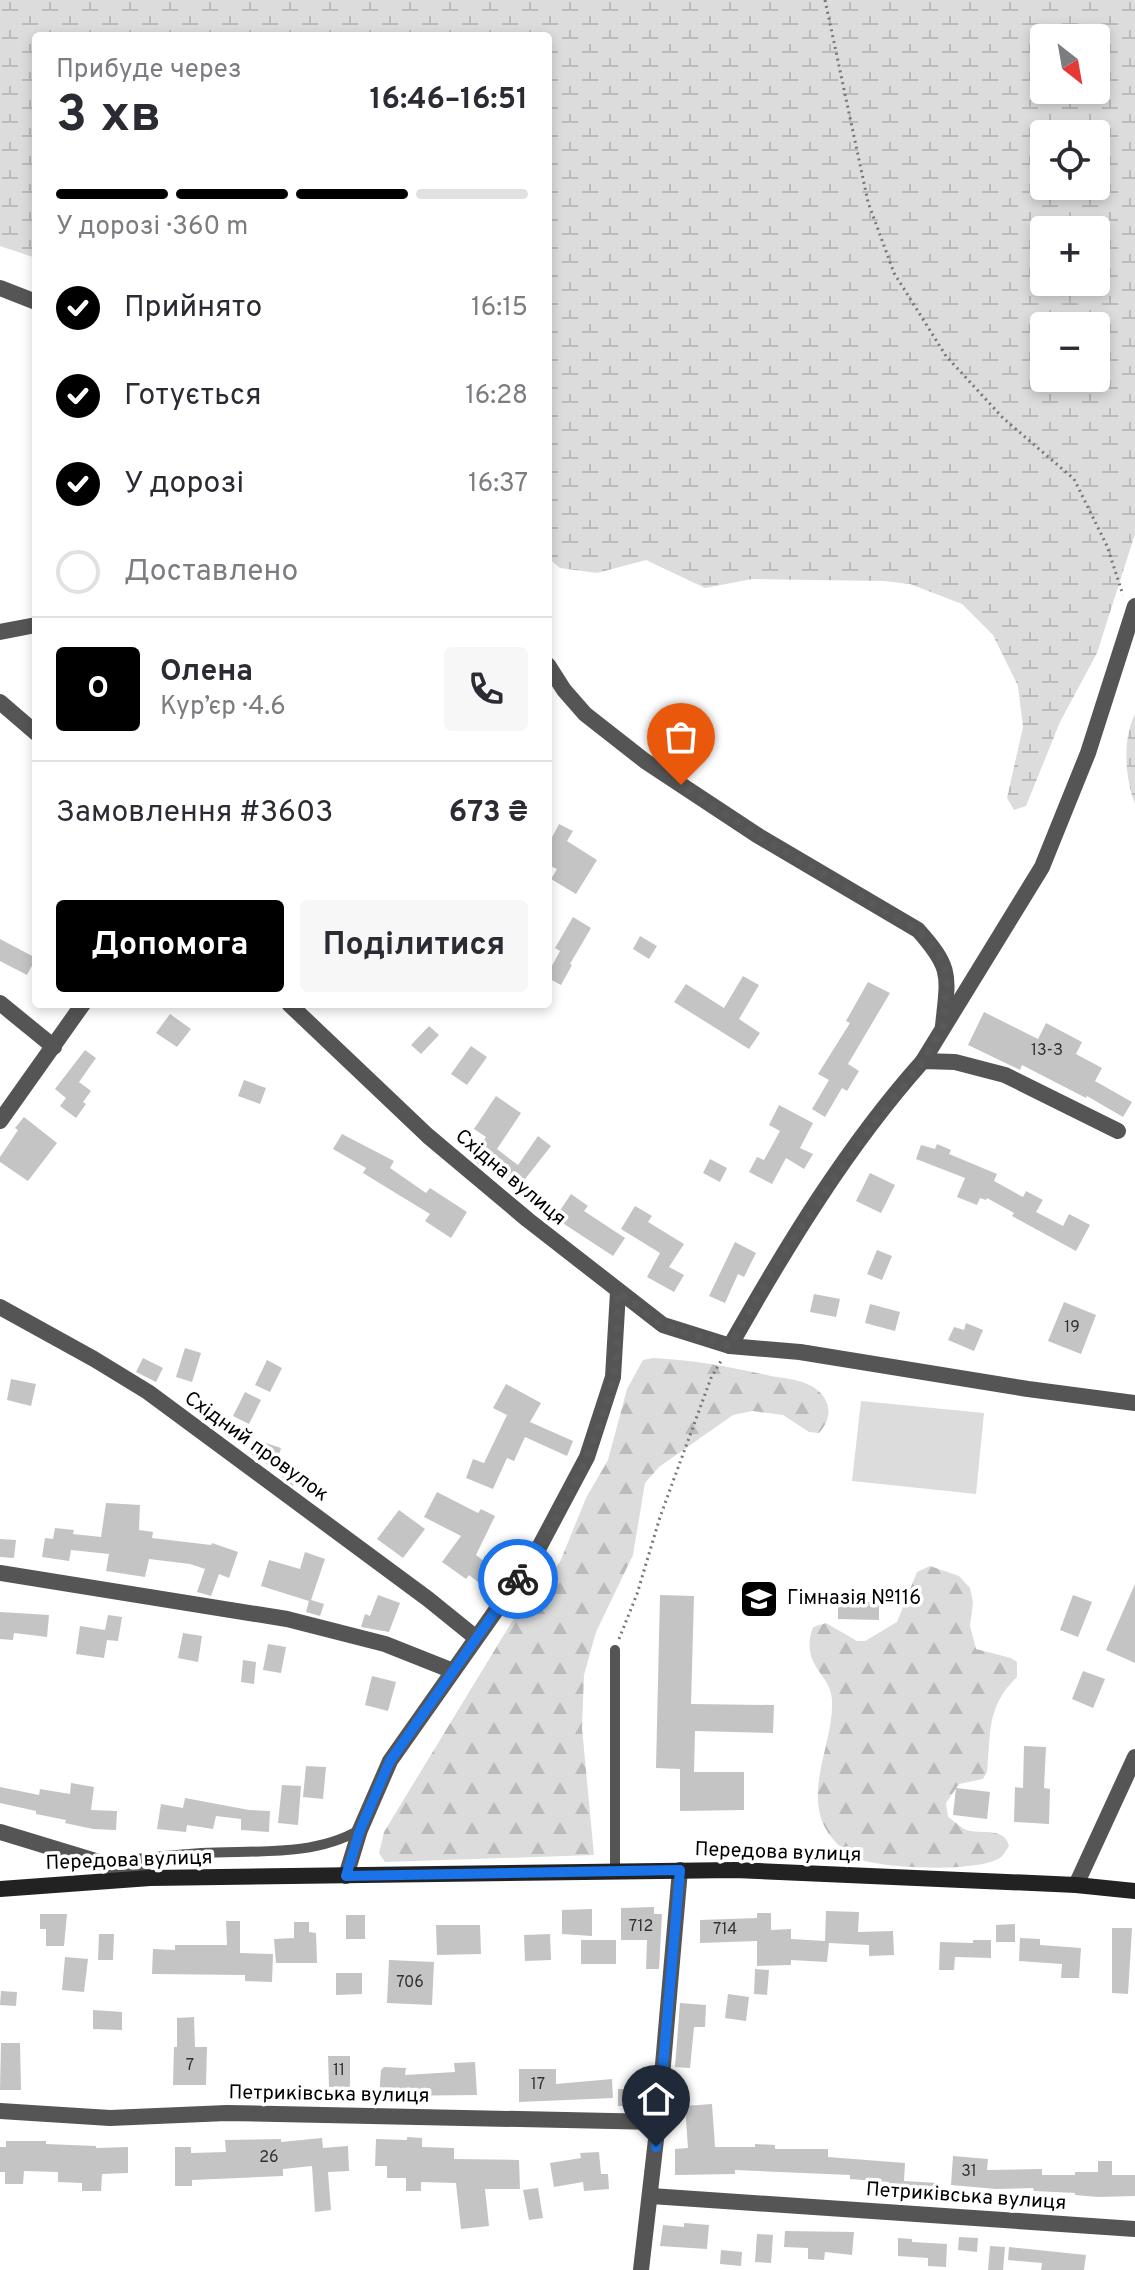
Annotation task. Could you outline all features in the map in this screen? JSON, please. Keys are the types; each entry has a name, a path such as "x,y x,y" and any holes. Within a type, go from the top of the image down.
{"street":[{"path":"0,288 32,300"},
{"path":"730,1346 772,1271 862,1138 923,1061 1042,867 1088,753 1133,612"},
{"path":"0,632 32,626"},
{"path":"552,671 585,714 645,761 757,835 918,930 939,953 948,976 943,1026"},
{"path":"0,702 32,730"},
{"path":"0,1003 54,1047"},
{"path":"0,1121 80,1008"},
{"name":"Східна вулиця","path":"293,1008 428,1136 618,1292 663,1325 730,1346 800,1352 1135,1403"},
{"path":"923,1061 955,1062 1005,1075 1118,1131"},
{"path":"346,1876 360,1830 390,1761 535,1555 587,1457 613,1377 618,1292"},
{"name":"Східний провулок","path":"0,1307 148,1392 475,1637"},
{"path":"0,1573 287,1619 385,1644 453,1671"},
{"path":"1076,1885 1135,1757"},
{"path":"0,1832 150,1878"},
{"path":"641,2270 651,2196 680,1870"},
{"name":"Передова вулиця","path":"0,1889 150,1878 735,1870 1076,1885 1135,1891"},
{"name":"Петриківська вулиця","path":"0,2111 110,2118 227,2113 658,2122"},
{"name":"Петриківська вулиця","path":"651,2196 1135,2229"}],"lane":[{"path":"615,1650 615,1871"},
{"path":"97,1863 197,1853 291,1849 340,1841 360,1830"}],"path":[{"path":"825,0 868,202 894,273 946,356 1003,418 1074,479 1107,546 1133,612"},
{"path":"615,1650 711,1378 730,1346"}],"green space":[{"path":"0,0 1135,0 1135,534 1097,653 1060,722 1026,806 1014,810 1007,798 1023,727 1018,686 993,635 962,604 910,584 884,581 752,579 705,588 646,560 597,573 560,568 552,561 552,32 32,32 32,257 0,246"},
{"path":"1135,714 1135,804 1126,759 1128,735"},
{"path":"653,1358 712,1364 803,1382 815,1388 825,1399 827,1419 819,1433 809,1432 783,1415 752,1411 733,1415 659,1467 645,1483 633,1555 596,1632 584,1675 582,1728 594,1855 385,1862 379,1853 384,1832 511,1623 560,1562 586,1498 608,1460 627,1389 643,1360"},
{"path":"861,1401 984,1413 976,1494 852,1481"},
{"path":"930,1566 959,1576 970,1588 973,1602 970,1626 976,1649 1017,1662 1017,1677 1000,1699 992,1721 987,1772 983,1779 959,1784 946,1803 948,1817 962,1828 997,1833 1009,1846 998,1859 970,1866 908,1867 859,1859 832,1838 818,1806 832,1700 827,1683 810,1651 813,1627 826,1623 857,1641 865,1641 897,1622 917,1572"}],"building":[{"path":"559,824 573,831 567,841 597,860 576,894 552,880 557,869 552,867 552,837"},
{"path":"573,917 591,928 561,985 552,980 552,966 560,951 555,948"},
{"path":"640,936 657,946 649,959 633,949"},
{"path":"0,939 32,956 32,966 27,975 0,961"},
{"path":"743,976 759,985 739,1019 760,1033 749,1049 674,1002 686,984 724,1008"},
{"path":"868,982 890,993 848,1064 859,1071 847,1091 842,1088 825,1117 812,1109 829,1080 818,1074 850,1023 846,1021"},
{"path":"984,1012 1038,1039 1046,1023 1082,1042 1076,1054 1102,1068 1095,1081 1132,1102 1123,1117 1022,1065 1020,1070 968,1045"},
{"path":"170,1014 191,1029 177,1047 156,1033"},
{"path":"429,1026 439,1035 421,1054 411,1045"},
{"path":"471,1046 487,1057 467,1085 451,1074"},
{"path":"85,1050 96,1058 79,1082 91,1091 76,1118 60,1106 66,1098 55,1089"},
{"path":"244,1080 266,1088 260,1104 238,1096"},
{"path":"496,1096 521,1113 497,1149 518,1165 538,1136 551,1146 518,1188 486,1164 483,1168 472,1159 486,1137 474,1129"},
{"path":"779,1105 813,1123 800,1148 813,1154 804,1169 786,1158 772,1184 749,1172 757,1157 764,1160 780,1131 769,1125"},
{"path":"24,1117 57,1143 28,1181 0,1162 0,1157 18,1130 15,1128"},
{"path":"342,1134 394,1161 390,1168 426,1193 430,1188 467,1212 451,1238 425,1221 430,1214 363,1173 366,1168 333,1149"},
{"path":"937,1144 951,1150 949,1154 997,1174 994,1181 1023,1197 1026,1191 1043,1200 1036,1212 1063,1226 1069,1214 1090,1225 1076,1251 1012,1216 1014,1213 987,1198 980,1198 977,1205 957,1197 965,1178 916,1159 921,1145 935,1149"},
{"path":"710,1159 727,1168 720,1182 703,1173"},
{"path":"870,1173 895,1185 881,1213 856,1201"},
{"path":"571,1194 588,1206 584,1211 625,1238 613,1256 555,1218"},
{"path":"635,1206 652,1216 648,1222 684,1244 669,1267 684,1275 674,1292 647,1277 660,1253 621,1229"},
{"path":"735,1242 756,1253 744,1277 738,1274 725,1303 709,1296"},
{"path":"877,1250 892,1256 882,1280 867,1274"},
{"path":"814,1294 840,1299 836,1317 810,1312"},
{"path":"1064,1302 1096,1315 1081,1354 1048,1341"},
{"path":"870,1304 900,1312 895,1331 865,1323"},
{"path":"966,1323 983,1330 974,1351 948,1340 954,1327 964,1330"},
{"path":"185,1348 201,1353 192,1382 176,1377"},
{"path":"143,1358 163,1368 156,1382 136,1372"},
{"path":"267,1360 282,1368 270,1392 255,1385"},
{"path":"11,1379 36,1384 31,1406 7,1400"},
{"path":"506,1384 541,1403 530,1422 573,1441 567,1456 525,1437 514,1461 507,1458 493,1489 466,1478 473,1459 484,1463 507,1415 493,1408"},
{"path":"245,1392 261,1400 249,1424 233,1416"},
{"path":"257,1440 281,1448 275,1469 252,1455"},
{"path":"289,1464 301,1470 293,1486 282,1477"},
{"path":"437,1492 478,1513 481,1509 495,1516 476,1555 494,1569 482,1585 469,1575 466,1579 442,1562 461,1536 424,1517"},
{"path":"106,1503 140,1505 139,1530 153,1532 152,1538 212,1543 238,1552 229,1578 219,1574 211,1596 197,1592 205,1569 190,1564 149,1559 145,1577 106,1571 109,1554 71,1550 69,1561 42,1557 45,1538 53,1539 55,1528 74,1530 73,1534 101,1537"},
{"path":"399,1510 425,1529 403,1558 377,1539"},
{"path":"0,1539 16,1540 14,1558 0,1557"},
{"path":"305,1552 325,1559 311,1600 324,1604 320,1616 306,1612 309,1601 261,1586 269,1560 300,1569"},
{"path":"1135,1584 1135,1663 1106,1650"},
{"path":"378,1595 400,1603 389,1632 361,1627 365,1614 370,1616"},
{"path":"660,1595 694,1596 691,1704 774,1705 773,1733 695,1731 694,1772 744,1772 744,1810 680,1811 680,1769 656,1768"},
{"path":"1073,1595 1092,1602 1078,1637 1060,1630"},
{"path":"838,1602 879,1602 879,1620 838,1619"},
{"path":"0,1612 49,1615 47,1637 14,1633 13,1640 0,1639"},
{"path":"108,1615 122,1617 118,1641 107,1640 104,1658 76,1654 80,1626 105,1630"},
{"path":"183,1633 202,1636 198,1662 178,1658"},
{"path":"268,1644 286,1647 281,1673 263,1670"},
{"path":"243,1660 256,1662 254,1684 241,1682"},
{"path":"1083,1671 1105,1679 1093,1708 1072,1699"},
{"path":"372,1676 396,1682 388,1711 365,1705"},
{"path":"1024,1746 1046,1747 1044,1788 1050,1789 1049,1824 1014,1822 1015,1787 1023,1788"},
{"path":"306,1766 326,1767 323,1799 303,1797"},
{"path":"71,1783 94,1787 91,1810 117,1811 116,1830 65,1823 66,1820 0,1803 0,1787 39,1795 40,1789 70,1794"},
{"path":"282,1785 301,1786 298,1825 278,1823"},
{"path":"956,1788 990,1792 987,1819 953,1815"},
{"path":"185,1798 270,1811 269,1832 241,1830 241,1819 216,1816 213,1829 187,1825 186,1832 157,1829 161,1804 183,1808"},
{"path":"654,1907 654,1914 662,1914 659,1969 646,1969 647,1940 621,1940 621,1908"},
{"path":"592,1909 592,1936 562,1934 562,1910"},
{"path":"826,1911 859,1912 858,1932 893,1931 894,1955 869,1956 869,1945 829,1943 827,1962 791,1960 791,1965 757,1966 757,1941 700,1943 700,1920 757,1918 757,1913 771,1913 771,1930 791,1929 791,1939 825,1941"},
{"path":"40,1914 67,1914 64,1946 46,1946 46,1929 40,1929"},
{"path":"346,1915 365,1915 365,1939 346,1939"},
{"path":"226,1921 240,1921 240,1953 273,1954 272,1982 245,1981 245,1975 152,1974 153,1949 175,1950 175,1945 227,1945"},
{"path":"294,1922 309,1922 309,1932 316,1933 317,1963 276,1963 274,1939 294,1938"},
{"path":"1015,1924 1015,1942 996,1942 996,1925"},
{"path":"436,1925 480,1925 481,1954 437,1955"},
{"path":"1112,1928 1132,1928 1128,1994 1112,1993"},
{"path":"99,1934 114,1934 113,1960 98,1960"},
{"path":"550,1934 551,1960 525,1961 524,1935"},
{"path":"1020,1938 1040,1939 1040,1945 1081,1948 1079,1978 1061,1978 1062,1964 1019,1961"},
{"path":"581,1940 616,1940 616,1964 581,1964"},
{"path":"973,1940 991,1940 991,1958 955,1957 954,1970 939,1970 940,1942 973,1943"},
{"path":"65,1957 88,1959 84,1992 62,1990"},
{"path":"389,1960 434,1962 432,2005 387,2003"},
{"path":"755,1969 769,1970 767,1995 754,1994"},
{"path":"336,1973 362,1973 362,1994 336,1995"},
{"path":"1,1991 17,1992 16,2006 0,2005"},
{"path":"728,1994 749,1997 746,2021 725,2018"},
{"path":"680,2003 706,2005 705,2027 694,2027 690,2068 675,2067"},
{"path":"93,2010 122,2012 122,2030 93,2029"},
{"path":"194,2017 195,2047 207,2047 206,2085 173,2085 177,2018"},
{"path":"1,2043 20,2043 21,2090 0,2090"},
{"path":"328,2056 350,2056 350,2087 329,2087"},
{"path":"475,2062 477,2095 379,2096 381,2070 384,2067 406,2068 405,2075 455,2072 454,2063"},
{"path":"519,2069 556,2069 556,2084 612,2079 613,2098 519,2102"},
{"path":"618,2089 643,2089 643,2106 618,2106"},
{"path":"712,2104 715,2147 755,2147 755,2144 775,2145 775,2149 828,2149 828,2157 905,2163 904,2181 938,2183 938,2197 888,2195 889,2182 850,2179 850,2175 735,2170 735,2174 675,2175 675,2149 688,2148 685,2106"},
{"path":"407,2137 422,2138 422,2147 454,2148 454,2159 519,2160 520,2189 485,2189 489,2226 461,2229 456,2183 421,2182 421,2191 406,2191 406,2178 387,2178 387,2166 375,2166 376,2139 407,2140"},
{"path":"322,2138 323,2148 348,2146 349,2171 328,2172 331,2210 315,2212 312,2166 283,2169 283,2176 192,2180 192,2186 175,2186 175,2147 191,2147 191,2153 226,2152 225,2140 281,2139 281,2142"},
{"path":"6,2141 46,2141 46,2144 96,2148 128,2147 128,2173 102,2174 101,2191 82,2191 82,2183 58,2182 58,2172 24,2171 23,2184 5,2184 5,2172 0,2172 0,2147 6,2147"},
{"path":"599,2152 601,2174 608,2174 609,2189 584,2191 583,2182 554,2187 550,2163 581,2158 580,2153"},
{"path":"953,2156 988,2159 987,2170 1042,2169 1042,2175 1098,2172 1098,2161 1112,2161 1112,2175 1135,2175 1135,2196 1098,2197 1034,2191 1033,2188 951,2185"},
{"path":"538,2188 543,2218 529,2220 523,2190"},
{"path":"684,2223 709,2225 707,2249 660,2246 663,2225 684,2227"},
{"path":"785,2231 854,2232 852,2255 825,2252 824,2260 808,2259 808,2248 784,2247"},
{"path":"757,2234 773,2235 771,2263 755,2262"},
{"path":"959,2237 978,2238 977,2252 958,2250"},
{"path":"898,2238 947,2244 946,2267 928,2266 928,2258 898,2256"},
{"path":"990,2246 1005,2247 1003,2270 988,2270"},
{"path":"1009,2247 1086,2255 1084,2270 1041,2270 1042,2263 1008,2260"},
{"path":"721,2250 742,2252 741,2266 720,2264"}],"way so far":[{"path":"518,1579 535,1555 587,1457 613,1377 618,1292 663,1325 730,1346 772,1271 862,1138 923,1061 943,1026 948,976 939,953 918,930 757,835 681,785"}],"place":[{"name":"Гімназія №116","path":"759,1599"}],"route":[{"path":"518,1579 390,1761 360,1830 346,1876 680,1870 656,2147"}]}
